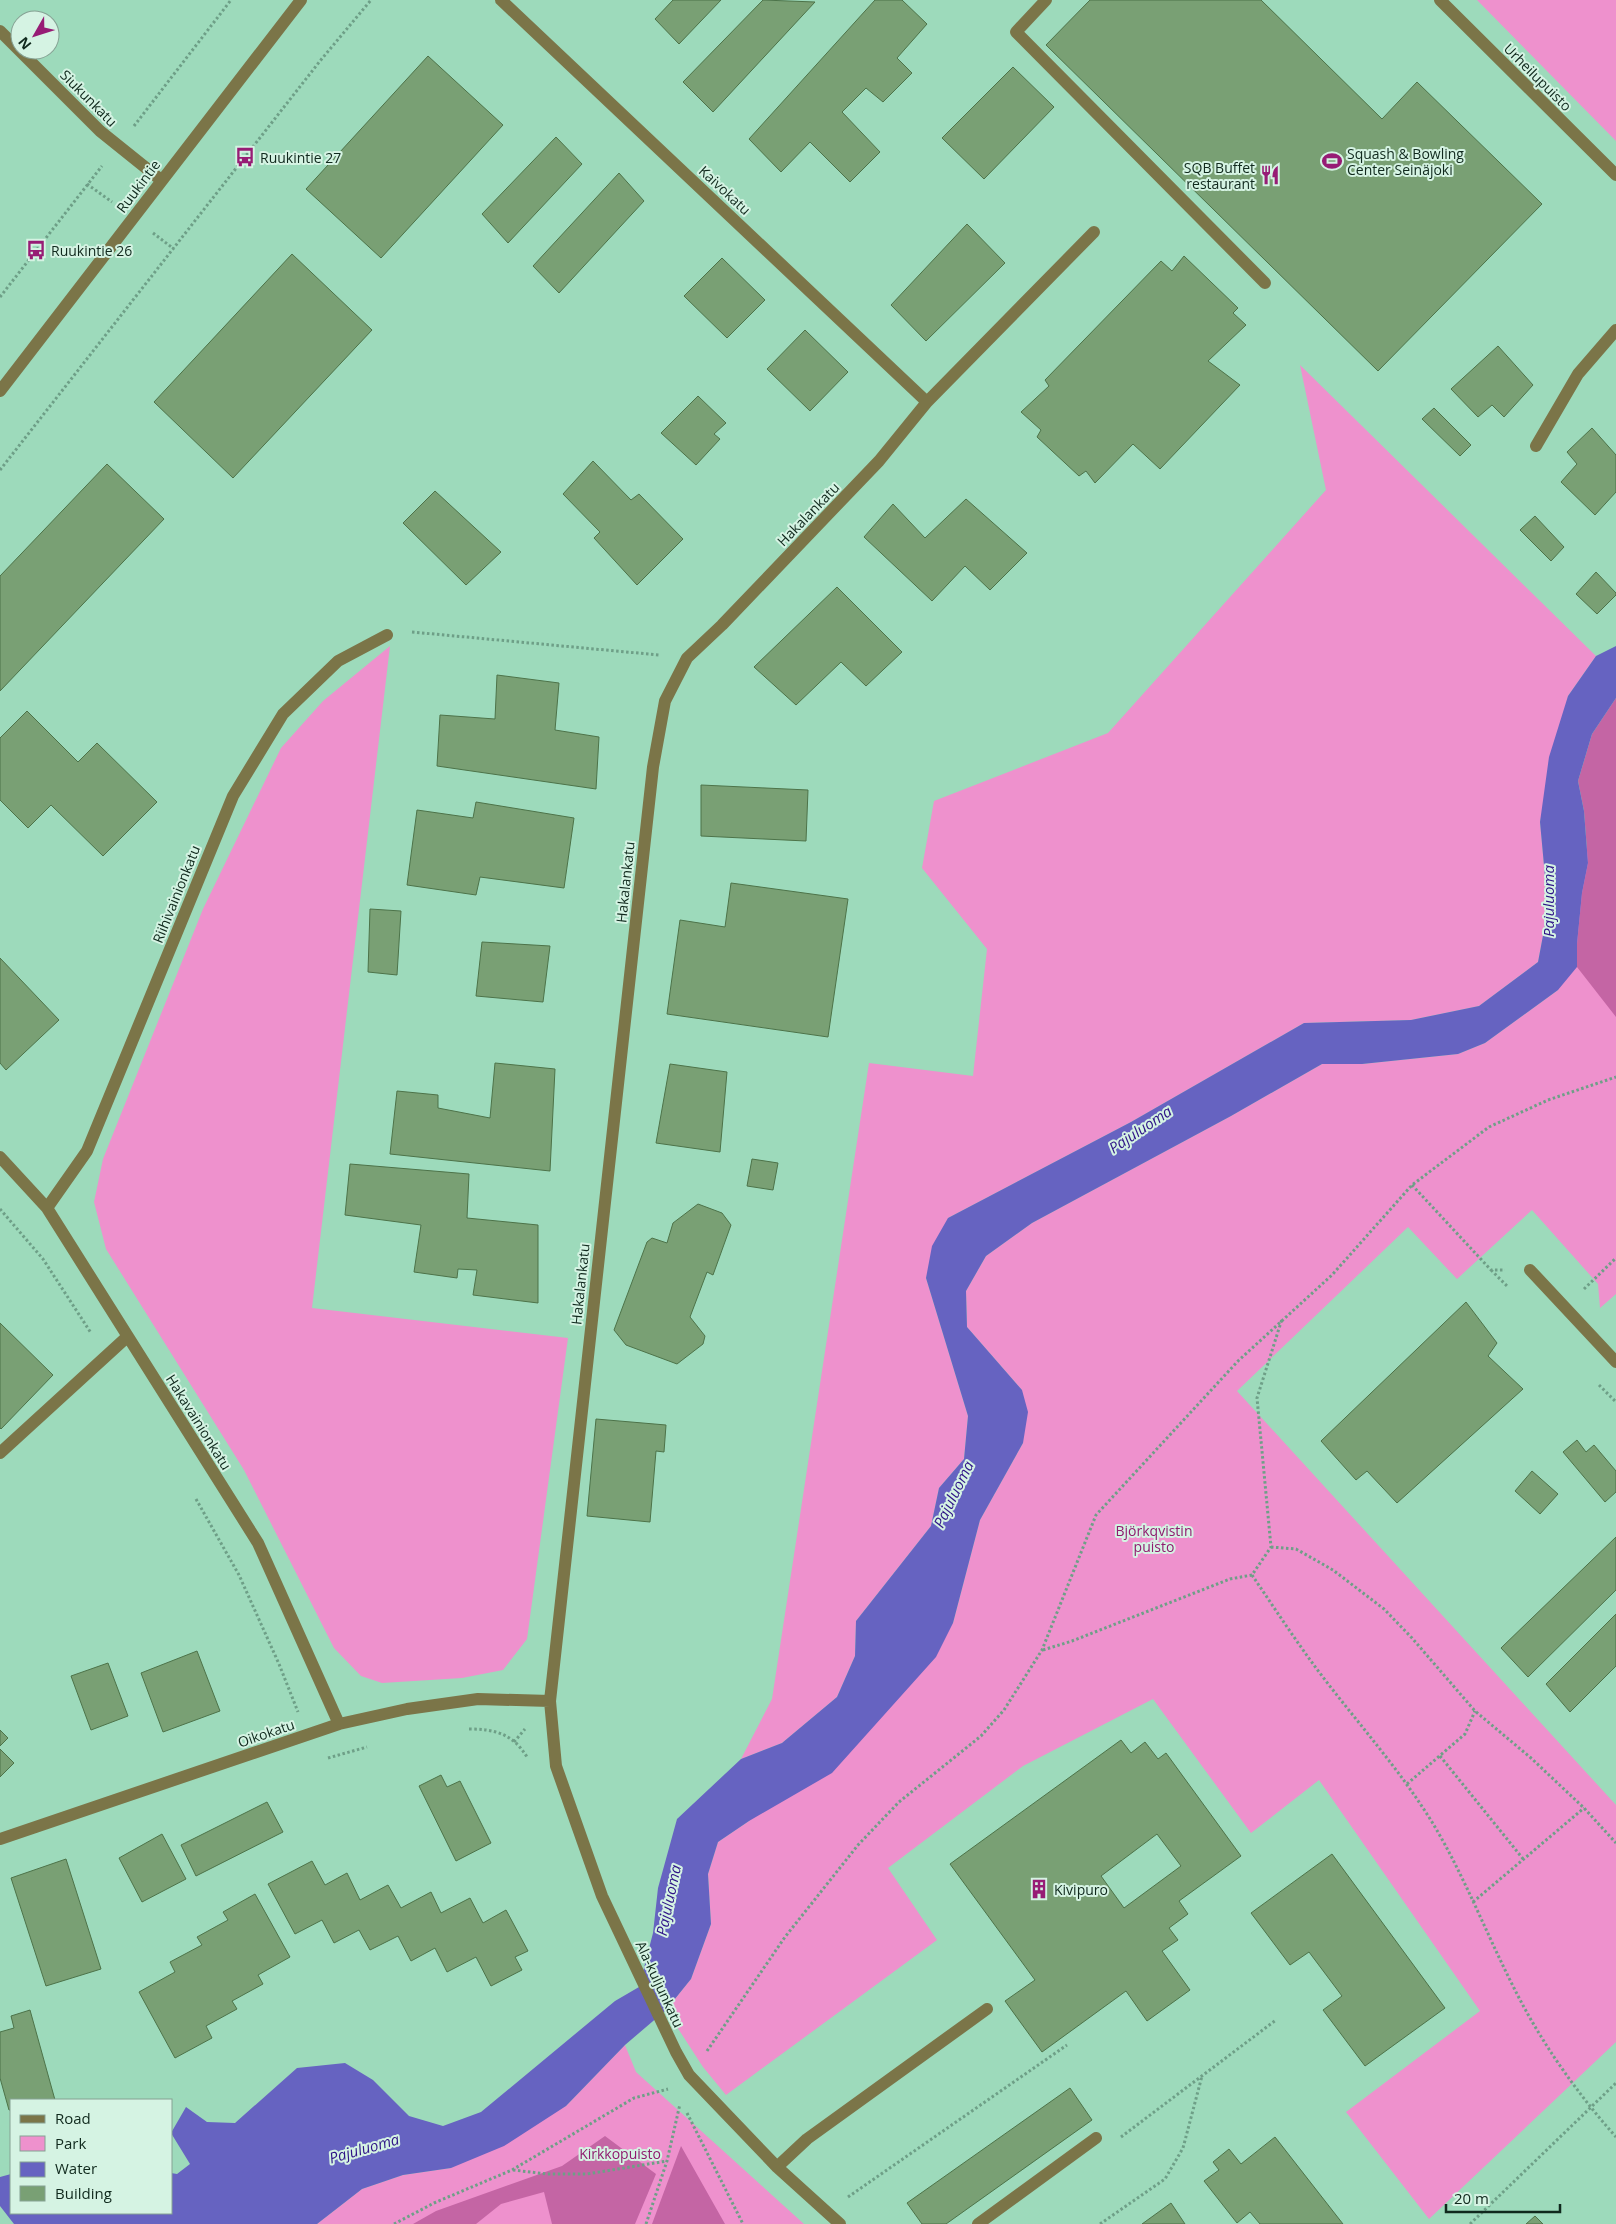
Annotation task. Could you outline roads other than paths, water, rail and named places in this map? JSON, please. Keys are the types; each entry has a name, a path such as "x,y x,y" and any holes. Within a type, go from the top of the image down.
{"street":[{"name":"Ruukintie","path":"0,391 301,0"},
{"name":"Kaivokatu","path":"501,0 928,402"},
{"path":"1046,0 1016,32 1265,283"},
{"name":"Urheilupuisto","path":"1440,0 1616,175"},
{"name":"Siukunkatu","path":"0,31 100,131 161,180"},
{"name":"Hakalankatu","path":"550,1700 652,767 665,701 687,658 722,625 880,461 928,402 1094,232"},
{"path":"1536,446 1578,374 1616,330"},
{"name":"Riihivainionkatu","path":"47,1208 86,1151 233,796 282,714 338,661 387,635"},
{"name":"Hakavainionkatu","path":"0,1158 47,1208 258,1543 339,1724"},
{"path":"1530,1270 1616,1362"},
{"path":"0,1453 127,1337"},
{"name":"Oikokatu","path":"0,1839 339,1724 407,1709 478,1699 550,1700"},
{"name":"Ala-kuljunkatu","path":"550,1700 556,1766 602,1896 638,1975 689,2075 778,2167 840,2224"},
{"path":"778,2167 807,2139 987,2009"},
{"path":"978,2224 1096,2138"}],"water":[{"name":"Pajuluoma","path":"1616,646 1616,698 1592,734 1578,781 1584,811 1588,863 1582,893 1577,944 1577,967 1558,990 1485,1043 1458,1054 1362,1064 1322,1064 1231,1116 1032,1223 986,1256 966,1291 967,1327 1022,1390 1028,1412 1023,1443 980,1520 953,1623 936,1657 832,1773 749,1821 718,1842 708,1874 711,1924 691,1979 666,2010 625,2045 566,2106 504,2146 451,2168 403,2175 362,2189 317,2224 14,2224 0,2206 0,2177 10,2174 10,2214 172,2214 172,2173 177,2174 190,2164 172,2135 172,2131 186,2107 207,2122 235,2123 297,2068 345,2063 373,2080 409,2116 443,2126 481,2112 615,2001 639,1987 653,1933 658,1888 677,1819 741,1759 782,1743 837,1697 855,1656 856,1621 931,1526 939,1488 964,1459 968,1416 926,1278 932,1246 948,1218 1131,1122 1304,1023 1411,1020 1479,1006 1538,962 1548,909 1540,822 1549,757 1568,696 1596,656"}],"place":[{"name":"Ruukintie 27","path":"245,157"},
{"name":"Squash & Bowling Center Seinäjoki","path":"1332,161"},
{"name":"SQB Buffet restaurant","path":"1270,175"},
{"name":"Ruukintie 26","path":"36,250"},
{"name":"Kivipuro","path":"1039,1889"}],"park label":[{"name":"Björkqvistin puisto","path":"1154,1538"},
{"name":"Kirkkopuisto","path":"620,2153"}]}
